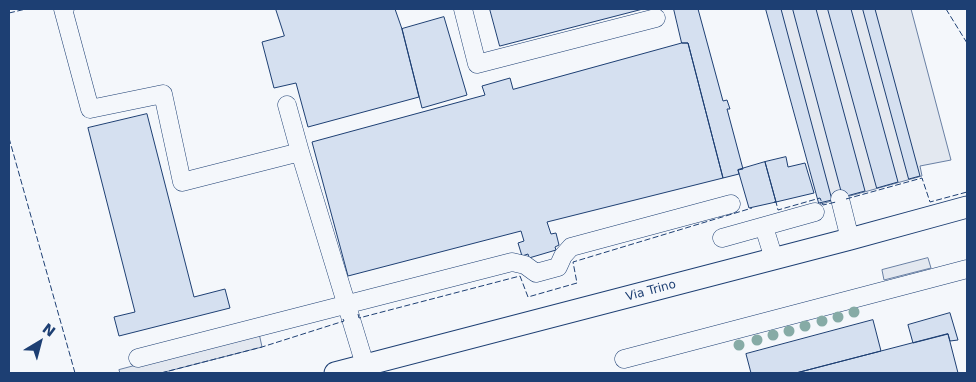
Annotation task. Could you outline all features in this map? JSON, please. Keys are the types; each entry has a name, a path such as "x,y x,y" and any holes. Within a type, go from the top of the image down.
{"main road":[{"name":"Via Trino","path":"335,373 967,207"}],"street":[{"path":"65,9 62,9 90,109 163,94 182,182 300,152"},
{"path":"462,9 477,64 656,18"},
{"path":"287,105 365,366"},
{"path":"840,199 850,239"},
{"path":"138,358 512,262 525,265 536,273 558,267 563,256 571,247 731,204"},
{"path":"722,238 815,212"},
{"path":"764,227 774,259"},
{"path":"624,359 967,269"}],"shaded area":[{"path":"769,9 911,9 951,160 920,166 922,176 821,204"},
{"path":"928,258 931,268 884,280 882,270"},
{"path":"259,333 262,347 161,373 120,373 119,370"}],"building":[{"path":"276,9 395,9 419,97 308,127 296,83 274,88 262,42 284,36"},
{"path":"490,9 643,9 500,46"},
{"path":"674,9 698,9 723,101 727,100 730,109 727,109 743,169 738,170 739,174 723,178 688,43 682,43"},
{"path":"766,9 781,9 832,200 819,203"},
{"path":"793,9 816,9 865,191 843,197"},
{"path":"828,9 851,9 898,182 877,188"},
{"path":"863,9 875,9 920,176 909,179"},
{"path":"444,17 467,95 422,108 402,29"},
{"path":"682,43 688,43 723,178 547,222 551,234 556,233 559,245 555,247 556,250 529,258 528,254 522,256 518,243 524,241 521,231 348,276 312,142 485,95 482,86 510,78 513,89"},
{"path":"147,114 194,297 225,289 230,308 119,336 114,317 135,312 88,128"},
{"path":"786,157 788,167 805,163 814,193 776,202 765,162"},
{"path":"765,162 776,202 749,208 738,170"},
{"path":"950,313 958,340 950,341 948,334 913,343 908,325"},
{"path":"873,320 881,351 796,373 751,373 746,354"},
{"path":"948,334 958,373 796,373 881,351"}],"fence":[{"path":"9,13 26,9"},
{"path":"946,9 967,43"},
{"path":"9,138 75,373"},
{"path":"846,199 922,178 930,202 967,192"},
{"path":"774,202 776,202 778,210 820,198 823,205 836,202"},
{"path":"358,314 359,318 520,276 528,297 577,283 573,262 752,208"},
{"path":"161,373 262,347 344,321 343,319"}]}
